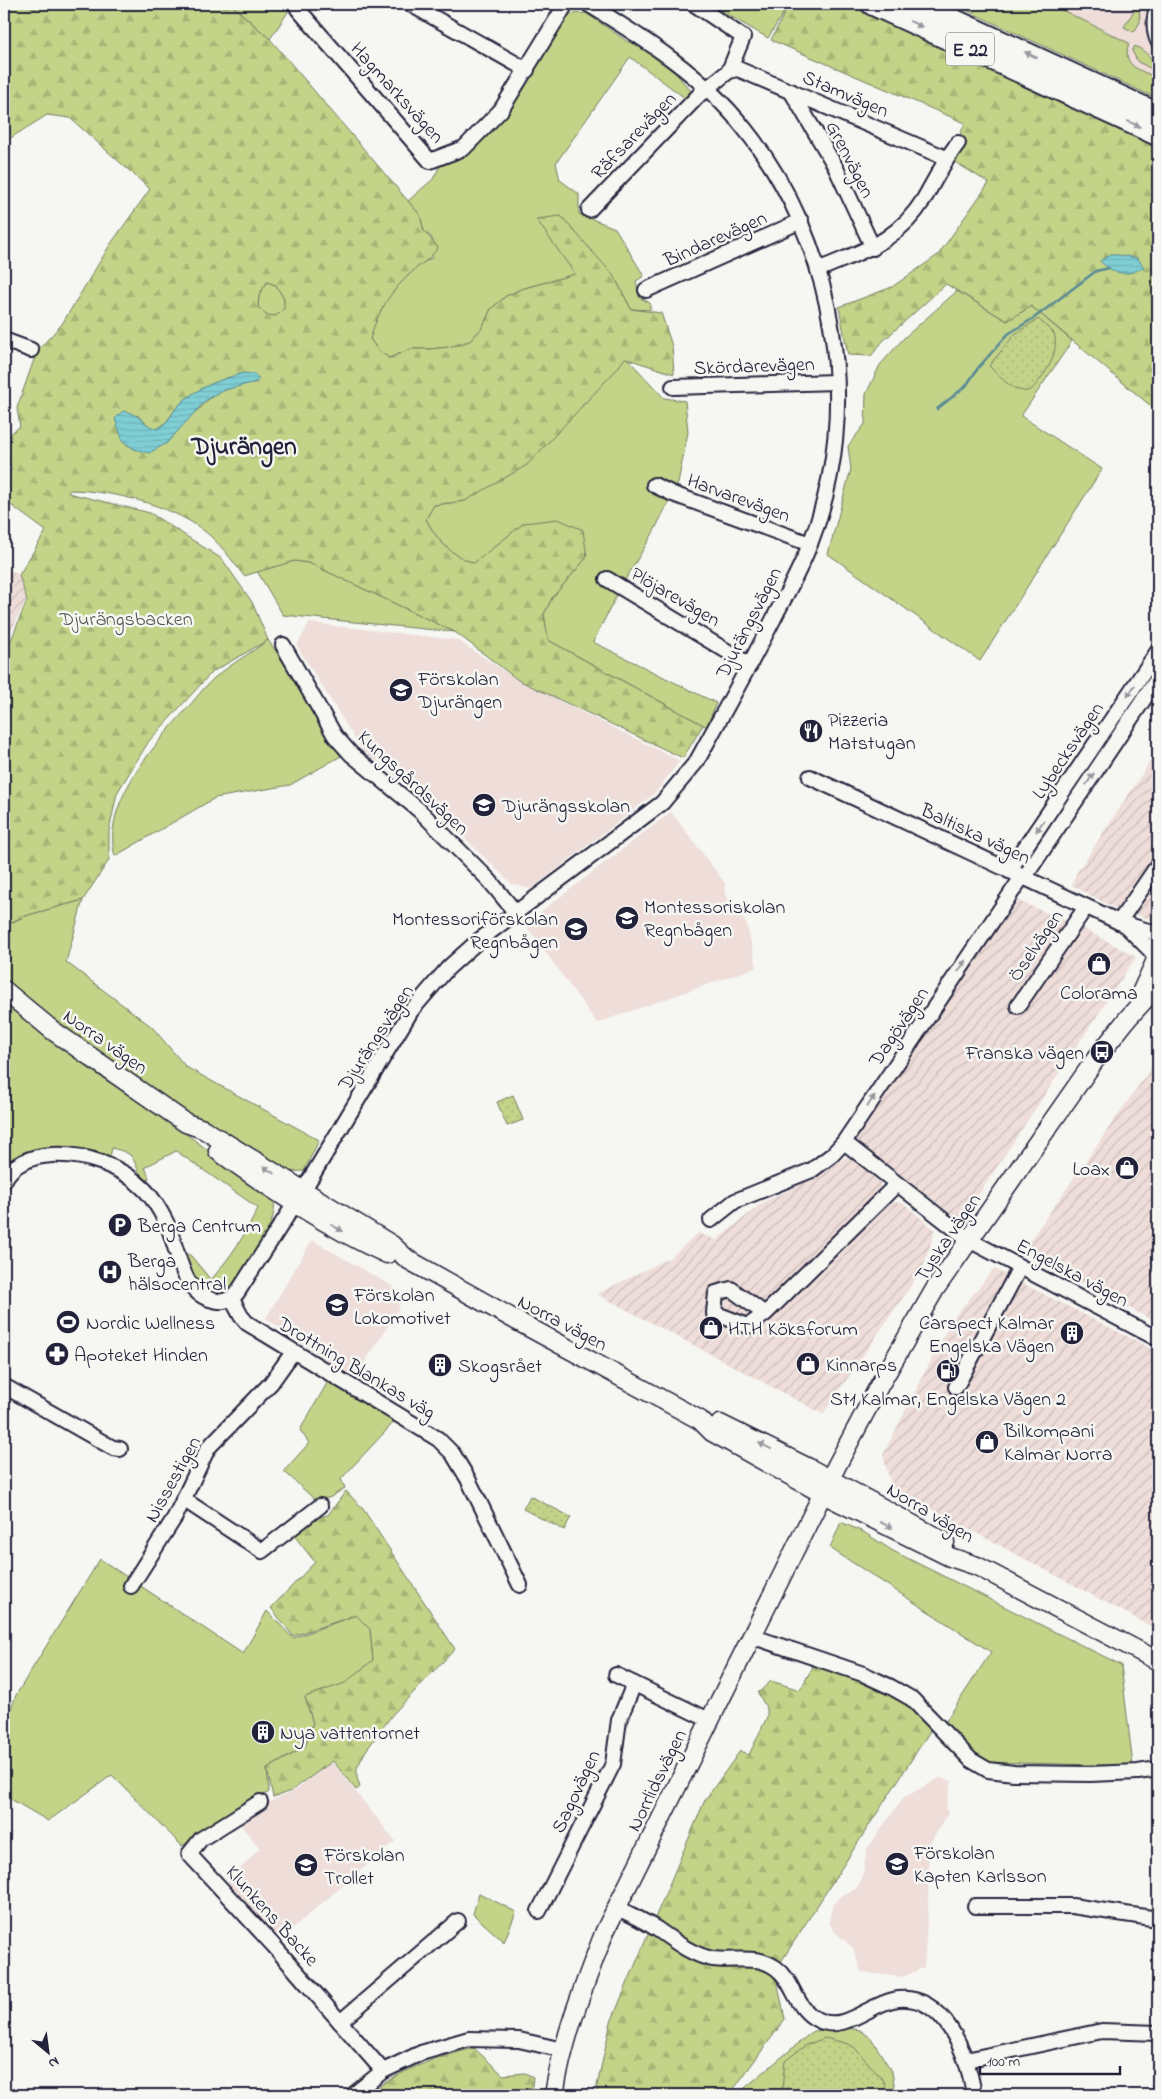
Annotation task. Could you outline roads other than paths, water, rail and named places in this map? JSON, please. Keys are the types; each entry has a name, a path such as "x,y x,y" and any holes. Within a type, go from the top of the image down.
{"highway":[{"name":"E 22","path":"872,4 1158,135"},
{"name":"E 22","path":"919,4 1158,114"}],"main road":[{"name":"Tyska vägen","path":"1128,1018 1148,981 1157,955"},
{"name":"Tyska vägen","path":"826,1486 879,1386 935,1289 1095,1060 1128,1018 1158,985"},
{"name":"Norra vägen","path":"4,990 52,1030 186,1123 197,1136 299,1197 350,1236 387,1254 407,1259 518,1322 700,1420 712,1432 826,1486 950,1557 977,1566 1158,1661"},
{"name":"Norrlidsvägen","path":"554,2095 562,2050 580,1995 605,1931 826,1486"}],"street":[{"name":"Hagmarksvägen","path":"297,4 298,9 430,161 464,148 502,110 566,4"},
{"path":"410,4 527,70"},
{"name":"Djurängsvägen","path":"299,1197 411,1010 448,968 478,941 662,803 698,761 750,664 810,544 827,491 835,438 836,382 833,334 818,270 801,222 761,150 744,127 675,61 590,4"},
{"path":"694,4 743,36 728,71 706,89"},
{"path":"1158,4 1155,12 1158,41"},
{"name":"Stamvägen","path":"728,71 738,69 946,158"},
{"name":"Räfsarevägen","path":"589,210 706,89"},
{"name":"Grenvägen","path":"790,91 835,166 873,248"},
{"path":"818,270 873,248 887,239 906,222 923,200 946,158 958,143"},
{"name":"Bindarevägen","path":"646,290 801,222"},
{"path":"4,340 31,350"},
{"name":"Skördarevägen","path":"673,387 836,382"},
{"name":"Harvarevägen","path":"654,485 673,494 810,544"},
{"name":"Plöjarevägen","path":"607,579 750,664"},
{"name":"Kungsgårdsvägen","path":"283,644 335,736 350,754 418,810 489,880 516,913"},
{"name":"Lybecksvägen","path":"1019,875 1158,651"},
{"name":"Lybecksvägen","path":"1019,875 1158,678"},
{"name":"Baltiska vägen","path":"810,777 1086,907 1122,923 1158,934"},
{"path":"1122,923 1158,865"},
{"name":"Dagövägen","path":"710,1220 735,1201 812,1170 832,1155 844,1142 1019,875"},
{"name":"Öselvägen","path":"1018,1006 1086,907"},
{"name":"Baltiska vägen","path":"1122,923 1157,955"},
{"path":"844,1142 969,1240"},
{"path":"4,1181 6,1176 21,1162 38,1156 79,1155 118,1170 133,1179 152,1199 166,1223 187,1279 193,1288 202,1296 223,1302 232,1299 238,1293 299,1197"},
{"path":"765,1314 896,1184"},
{"name":"Engelska vägen","path":"969,1240 1158,1339"},
{"path":"956,1387 1020,1267"},
{"name":"Drottning Blankas väg","path":"232,1299 247,1323 438,1439 453,1454 468,1479 520,1585"},
{"name":"Nissestigen","path":"131,1586 175,1517 208,1448 271,1383 293,1352"},
{"path":"4,1386 101,1442 120,1449"},
{"path":"183,1499 262,1551 320,1506"},
{"path":"751,1636 863,1674 891,1687 912,1699 971,1760 988,1770 1014,1773 1090,1774 1138,1772 1158,1769"},
{"path":"616,1675 709,1720"},
{"name":"Sagovägen","path":"539,1911 613,1764 620,1720 634,1684"},
{"name":"Klunkens Backe","path":"260,1802 202,1839 189,1854 246,1914 383,2071"},
{"path":"975,1906 1072,1906 1158,1919"},
{"path":"616,1908 655,1928 695,1952 713,1958 761,1960 777,1968 805,2012 820,2021 836,2023 891,2000 913,1999 922,2002 944,2020 960,2045 966,2060 974,2095"},
{"path":"340,2022 458,1921"},
{"path":"966,2060 1102,2031 1158,2032"},
{"path":"353,2095 383,2071 421,2053 469,2039 519,2040 562,2050"}],"water":[{"path":"1111,254 1137,258 1144,267 1132,272 1116,272 1100,261"},
{"path":"243,373 254,374 259,378 256,382 220,391 205,401 167,443 149,453 134,449 123,441 115,419 123,411 134,414 157,429 168,420 186,398 218,381"}],"waterway":[{"path":"937,409 966,386 978,368 1008,334 1034,318 1096,271 1109,268"}],"place":[{"name":"Förskolan Djurängen","path":"401,690"},
{"name":"Pizzeria Matstugan","path":"811,731"},
{"name":"Djurängsskolan","path":"484,805"},
{"name":"Montessoriskolan Regnbågen","path":"627,918"},
{"name":"Montessoriförskolan Regnbågen","path":"576,929"},
{"name":"Colorama","path":"1099,964"},
{"name":"Franska vägen","path":"1102,1052"},
{"name":"Loax","path":"1127,1168"},
{"name":"Berga Centrum","path":"120,1225"},
{"name":"Berga hälsocentral","path":"110,1272"},
{"name":"Förskolan Lokomotivet","path":"337,1305"},
{"name":"Nordic Wellness","path":"68,1322"},
{"name":"HTH Köksforum","path":"711,1328"},
{"name":"Carspect Kalmar Engelska Vägen","path":"1072,1333"},
{"name":"Apoteket Hinden","path":"57,1354"},
{"name":"Kinnarps","path":"808,1364"},
{"name":"Skogsrået","path":"440,1365"},
{"name":"St1 Kalmar, Engelska Vägen 2","path":"948,1371"},
{"name":"Bilkompani Kalmar Norra","path":"987,1442"},
{"name":"Nya vattentornet","path":"263,1732"},
{"name":"Förskolan Kapten Karlsson","path":"897,1864"},
{"name":"Förskolan Trollet","path":"306,1865"}],"district":[{"name":"Djurängen","path":"244,445"}],"park label":[{"name":"Djurängsbacken","path":"126,618"}]}
